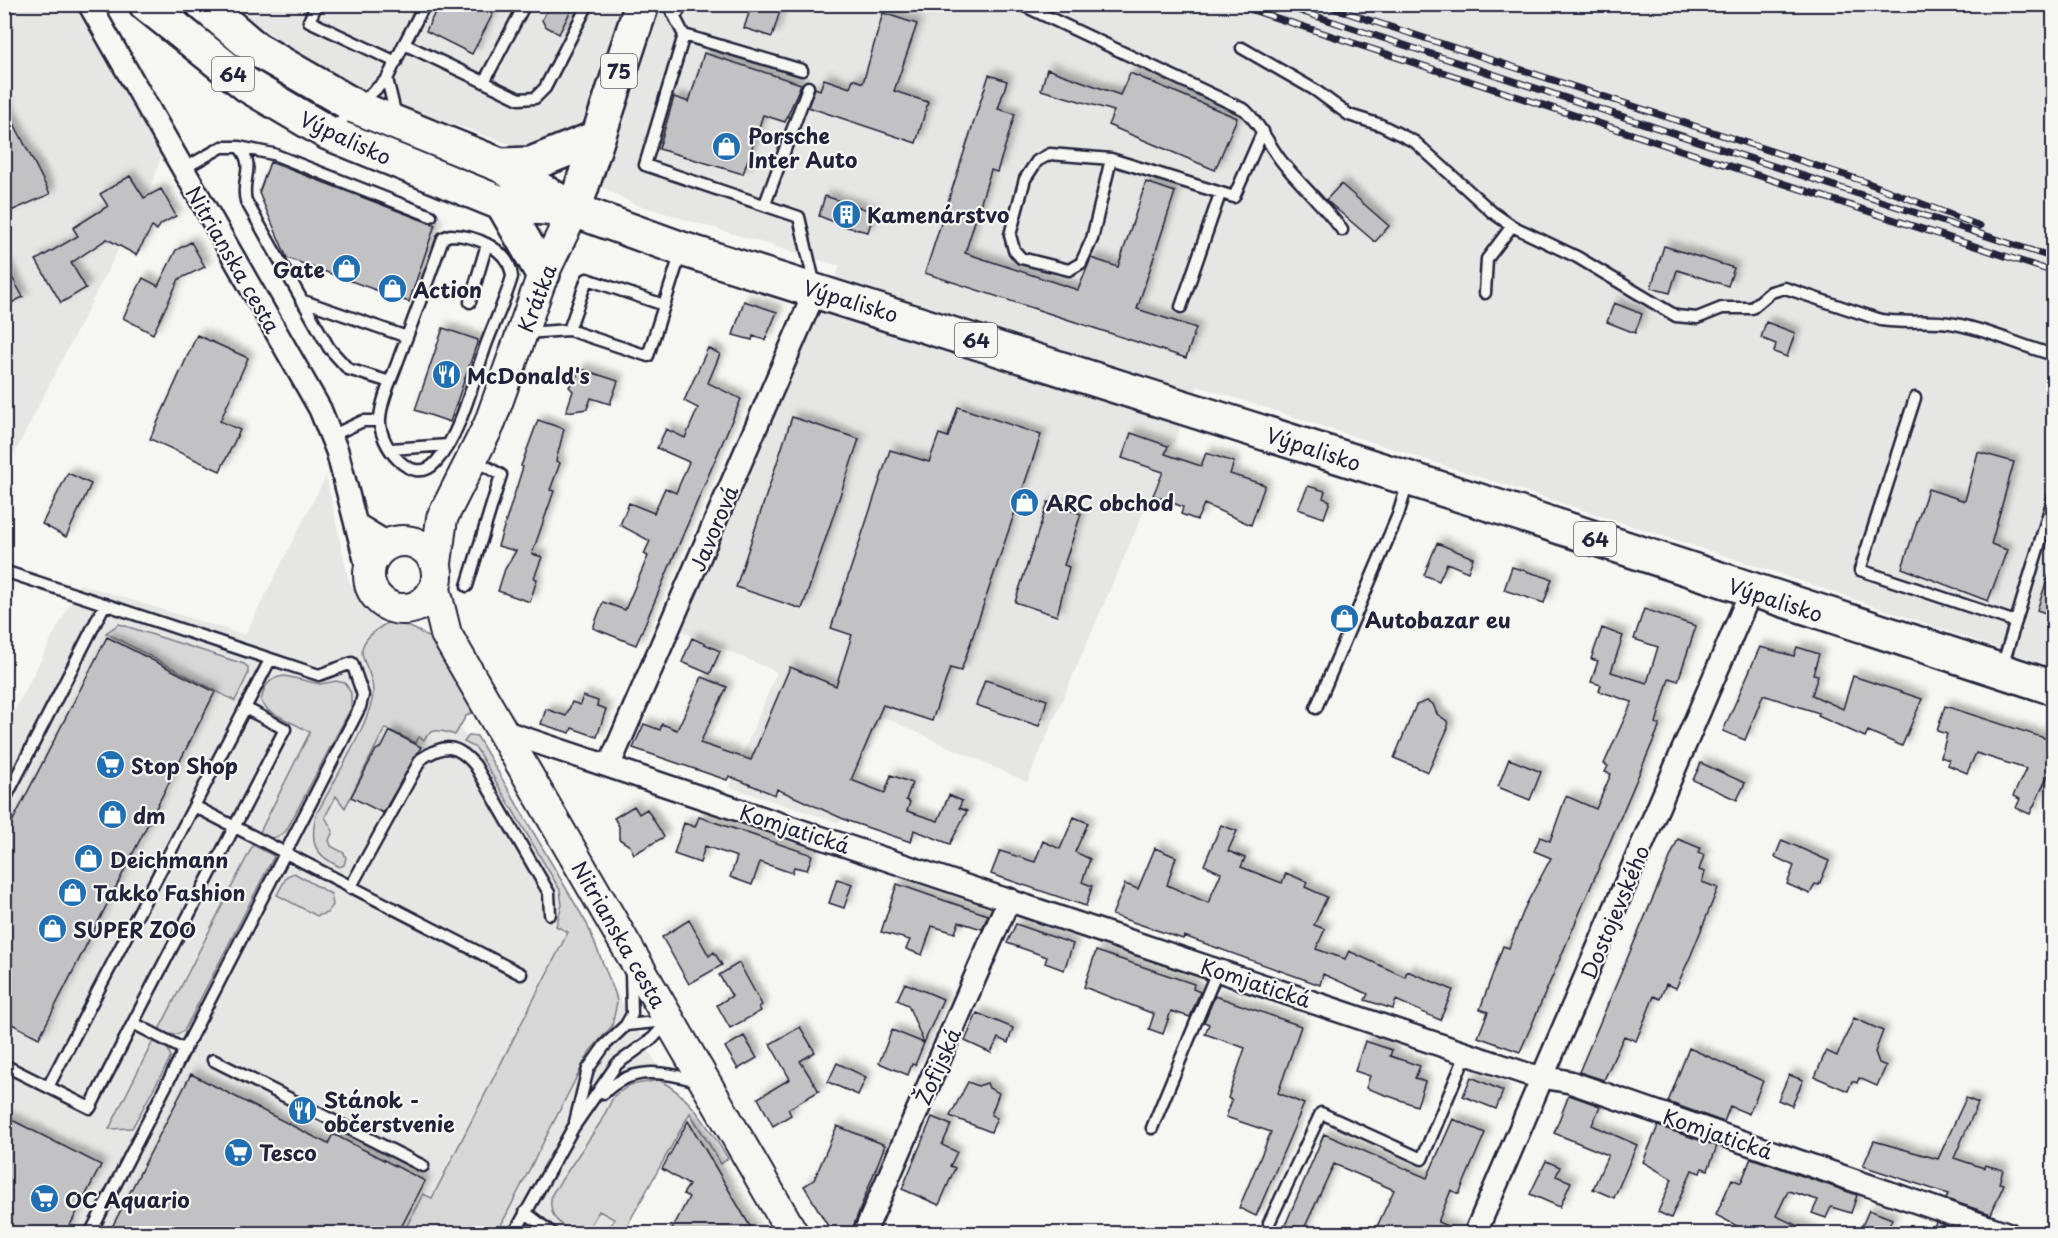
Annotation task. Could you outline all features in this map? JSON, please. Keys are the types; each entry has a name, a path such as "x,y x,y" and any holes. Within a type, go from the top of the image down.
{"main road":[{"name":"Výpalisko","path":"146,4 247,85 328,133 503,204 573,210"},
{"name":"Výpalisko","path":"202,4 256,49 356,107 500,165 573,210 682,249 816,289 1409,478 2054,688"},
{"name":"75","path":"573,210 642,4"},
{"name":"64","path":"500,165 531,165 596,138"},
{"path":"503,204 543,274"},
{"name":"Krátka","path":"435,576 442,518 460,452 489,425 543,274 573,210"},
{"path":"398,542 424,548 435,576 427,600 411,608 392,607 380,600 372,589 369,575 375,555 398,542 442,518"},
{"name":"Nitrianska cesta","path":"435,576 446,634 793,1233"},
{"name":"Nitrianska cesta","path":"411,608 446,634"}],"street":[{"name":"Nitrianska cesta","path":"89,4 294,363 331,436 369,575"},
{"name":"Javorová","path":"609,766 816,289"},
{"path":"356,524 398,542"},
{"name":"Dostojevského","path":"1475,1233 1751,591"},
{"name":"Komjatická","path":"503,731 1542,1078 1570,1082 2009,1233"},
{"name":"Žofijská","path":"864,1233 1009,899"}],"lane":[{"path":"317,4 309,21 396,62"},
{"path":"328,133 387,79 425,4"},
{"path":"484,82 525,4"},
{"path":"404,44 519,99 535,98 545,88 588,4"},
{"path":"664,4 678,12 672,12 684,35 645,165 799,217 816,289"},
{"path":"1020,4 1245,111 1263,131 1282,163 1321,202 1342,230"},
{"path":"684,35 802,70"},
{"path":"1242,48 1315,90 1349,115 1381,125 1414,142 1492,212 1512,226 1577,257 1676,316 1697,318 1722,308 1752,308 1763,298 1785,288 1881,320 1959,324 2054,355"},
{"path":"387,79 398,125"},
{"path":"768,206 808,87"},
{"path":"1111,159 1092,239 1081,262 1069,270 1022,258 1014,250 1010,236 1025,179 1037,161 1050,154 1111,159 1234,197 1263,131"},
{"path":"183,169 222,147 239,147 273,154 431,216"},
{"path":"239,147 245,154 249,166 243,192 246,201 337,360 348,369 390,382"},
{"path":"1181,307 1220,194"},
{"path":"1485,293 1487,260 1512,226"},
{"path":"450,235 465,236 487,244 508,262 512,277 460,452 428,470 418,472 409,470 391,448 379,421 390,382 443,238 450,235"},
{"path":"470,302 487,244"},
{"path":"522,333 569,330 648,356 682,249"},
{"path":"569,330 587,279 664,305"},
{"path":"301,300 407,337"},
{"path":"1916,398 1860,570 2016,622"},
{"path":"331,436 363,421 379,421"},
{"path":"391,448 460,452 501,475 467,586"},
{"path":"1316,708 1398,515 1409,478"},
{"path":"2001,670 2054,496"},
{"path":"4,571 319,675 352,663 363,695 360,707 286,854 90,1233"},
{"path":"4,801 105,604"},
{"path":"48,1087 270,660"},
{"path":"4,1065 90,1108 285,729 245,708"},
{"path":"350,888 421,759 435,751 450,748 464,752 475,765 549,893 550,914"},
{"path":"194,806 521,974"},
{"path":"573,1128 588,1069 605,1045 626,1025 632,1014 631,954"},
{"path":"1152,1128 1218,969"},
{"path":"626,1025 670,1020"},
{"path":"514,1233 573,1128 617,1064 653,1038 670,1020"},
{"path":"133,1023 185,1050"},
{"path":"1269,1223 1321,1113 1422,1159 1467,1052"},
{"path":"213,1060 423,1166"},
{"path":"588,1109 614,1083 639,1073 670,1073 706,1084"},
{"path":"525,1212 553,1233"}],"shaded area":[{"path":"5,5 75,5 166,140 154,179 5,472"},
{"path":"227,5 2053,5 2053,667 1775,572 1198,386 1027,782 881,716 840,823 729,787 777,672 681,631 840,266 634,204 536,153 404,107 354,85 237,14"},
{"path":"326,476 349,582 475,748 560,890 683,1112 619,1233 5,1233 4,731 80,584 245,635"},
{"path":"387,623 404,625 432,640 453,665 479,708 466,716 455,735 434,731 424,740 419,737 416,743 385,728 345,808 336,796 325,817 333,831 329,840 331,846 344,853 346,858 344,865 340,867 324,857 316,847 313,833 316,815 358,736 371,705 372,682 362,649 365,641"},
{"path":"119,624 244,664 248,667 248,674 235,701 106,633"},
{"path":"285,676 320,684 336,681 345,683 351,693 351,708 286,831 270,838 259,834 310,732 269,711 261,702 268,684 275,678"},
{"path":"469,735 477,736 587,924 617,1002 612,1026 590,1051 497,1233 403,1233 423,1194 432,1198 568,932 556,926 562,905 560,890 476,748 464,742"},
{"path":"253,845 274,856 184,1031 175,1035 158,1032"},
{"path":"294,873 331,894 333,905 327,913 317,916 277,895 287,876"},
{"path":"153,1041 168,1049 171,1057 132,1128 109,1129"},
{"path":"659,1080 671,1087 690,1104 728,1158 721,1164 690,1113 623,1233 607,1233 614,1219 599,1211 590,1226 581,1232 566,1228 556,1220 553,1214 552,1194 600,1123 614,1096 630,1085"}],"building":[{"path":"439,4 498,4 472,54 426,31"},
{"path":"550,4 574,4 559,34 545,26 542,20"},
{"path":"752,4 782,4 772,37 744,28"},
{"path":"883,13 917,24 894,91 928,102 916,143 808,107 815,88 820,90 824,79 850,88 853,79 863,83"},
{"path":"704,53 801,84 785,122 763,115 743,174 659,149 674,97 689,102"},
{"path":"1047,69 1120,95 1130,73 1237,118 1215,170 1108,125 1114,111 1041,90"},
{"path":"989,75 1007,81 998,109 1015,114 997,172 991,170 965,253 1078,290 1091,258 1118,267 1146,182 1175,192 1137,309 1196,328 1186,358 925,273"},
{"path":"4,104 50,194 4,214"},
{"path":"270,162 435,225 409,302 287,258 259,193"},
{"path":"130,176 144,198 161,189 176,216 161,224 157,230 152,227 136,255 107,239 71,263 86,288 61,303 36,260 78,236 73,228 108,206 100,194"},
{"path":"1341,184 1389,226 1375,242 1326,200"},
{"name":"Kamenárstvo","path":"825,196 874,212 868,232 819,216"},
{"path":"191,242 205,267 179,279 153,334 123,318 143,278 158,286 176,250"},
{"path":"1664,246 1734,268 1728,286 1677,270 1670,293 1651,288"},
{"path":"4,263 23,297 4,307"},
{"path":"744,301 777,312 765,340 753,336 752,340 733,335"},
{"path":"1614,303 1642,314 1635,333 1607,322"},
{"path":"1766,322 1795,333 1787,357 1774,352 1776,344 1761,338"},
{"name":"McDonald's","path":"443,328 478,340 450,422 415,410"},
{"path":"197,335 248,358 220,421 240,430 220,471 150,439"},
{"path":"708,348 720,354 708,383 741,399 636,645 593,628 603,602 625,610 648,556 644,554 650,541 620,525 629,503 654,513 665,488 676,493 689,462 657,448 666,429 685,438 698,408 684,401"},
{"path":"581,369 618,381 610,404 591,398 587,409 566,412 573,391 569,387"},
{"path":"958,407 1041,435 961,671 950,668 932,721 883,705 851,780 885,793 891,775 912,783 906,800 910,802 907,811 938,821 949,795 962,801 959,808 967,811 950,844 914,830 911,842 848,821 777,789 775,795 729,776 727,780 633,748 644,724 660,730 662,724 677,730 702,677 727,687 700,743 751,760 790,667 836,686 852,635 831,628 890,450 929,462 939,434 948,437"},
{"path":"792,417 859,439 802,609 736,587"},
{"path":"538,420 564,429 556,461 560,463 550,490 554,491 532,554 542,557 534,578 537,579 530,602 498,591 505,569 516,551 498,546 523,467 521,466"},
{"path":"1131,433 1168,446 1165,454 1201,466 1206,453 1234,462 1230,474 1265,485 1251,525 1204,504 1197,520 1181,514 1183,507 1153,495 1163,472 1122,458"},
{"path":"1978,452 2014,462 1991,544 2007,550 1988,601 1902,568 1928,489 1965,501"},
{"path":"68,473 91,484 66,537 42,524"},
{"path":"1308,486 1325,491 1323,498 1330,501 1324,518 1298,509"},
{"path":"1048,502 1081,514 1064,565 1069,567 1057,616 1015,602"},
{"path":"1437,543 1473,558 1468,572 1447,563 1439,581 1424,575"},
{"path":"1512,567 1552,579 1544,603 1504,590"},
{"path":"2051,568 2054,569 2054,616 2037,610"},
{"path":"1644,609 1696,626 1678,681 1669,678 1656,723 1660,725 1520,1052 1478,1037 1488,1012 1480,1009 1503,946 1509,948 1526,905 1551,858 1534,851 1540,837 1550,841 1566,796 1596,809 1611,774 1605,772 1608,766 1604,764 1632,702 1599,691 1601,685 1591,682 1598,661 1591,659 1602,628 1623,636 1611,672 1647,683 1658,647 1634,639"},
{"name":"Stop Shop","path":"107,637 215,692 39,1038 4,1020 4,838"},
{"path":"692,638 720,651 710,674 682,662"},
{"path":"1760,647 1794,656 1797,647 1819,654 1813,674 1818,675 1812,695 1843,709 1853,676 1922,699 1902,746 1868,731 1865,737 1818,716 1819,713 1763,695 1745,740 1723,731"},
{"path":"985,680 1047,700 1039,726 976,705"},
{"path":"583,696 598,701 597,706 606,709 597,737 572,728 570,733 541,724 546,709 566,716 572,702 580,705"},
{"path":"1427,701 1433,704 1437,714 1447,721 1448,728 1428,772 1394,758 1416,705"},
{"path":"1945,706 2054,741 2054,773 2050,771 2030,814 2016,808 2020,799 2013,796 2026,769 1976,753 1967,773 1948,765 1949,760 1941,757 1947,734 1937,731"},
{"path":"390,731 421,747 383,813 351,797 376,750 382,747"},
{"path":"1509,759 1541,772 1530,800 1498,787"},
{"path":"1701,763 1745,783 1737,800 1693,780"},
{"path":"634,806 639,814 647,809 664,837 634,854 630,846 619,839 619,826 614,818"},
{"path":"699,817 812,855 807,870 794,867 792,873 760,862 752,885 730,877 737,857 705,846 700,863 674,854 684,823 695,827"},
{"path":"1074,817 1088,823 1075,852 1090,859 1082,882 1092,886 1086,906 991,874 1000,851 1035,862 1043,841 1060,849"},
{"path":"1221,825 1237,831 1228,851 1245,858 1241,867 1282,883 1286,873 1307,882 1305,887 1327,897 1314,925 1325,929 1316,949 1345,959 1349,951 1405,977 1407,971 1453,990 1440,1020 1396,1000 1393,1009 1365,1000 1368,994 1323,974 1320,985 1184,936 1183,939 1112,915 1125,884 1138,889 1155,848 1176,857 1167,885 1208,903 1221,873 1204,865"},
{"path":"1678,839 1700,848 1698,853 1704,855 1699,870 1705,872 1702,882 1718,888 1691,955 1676,988 1666,984 1660,999 1654,996 1636,1041 1624,1036 1604,1080 1579,1072"},
{"path":"1782,840 1829,861 1819,885 1815,884 1810,894 1787,884 1794,866 1775,857"},
{"path":"837,879 852,884 844,908 829,903"},
{"path":"897,884 988,915 982,929 959,922 955,933 932,926 922,955 906,949 910,940 881,932"},
{"path":"689,920 709,956 714,952 722,965 689,984 662,937"},
{"path":"1016,924 1073,944 1064,970 1045,963 1047,957 1007,943"},
{"path":"1096,951 1194,984 1193,989 1200,992 1190,1017 1171,1011 1163,1034 1149,1029 1154,1014 1084,987"},
{"path":"739,963 762,1005 759,1007 761,1011 730,1028 717,1005 732,996 719,975"},
{"path":"905,983 943,999 924,1043 908,1005 897,1000"},
{"path":"1215,996 1301,1026 1278,1093 1304,1104 1256,1216 1239,1208 1271,1132 1226,1117 1232,1100 1228,1098 1245,1048 1205,1034 1209,1024 1204,1022"},
{"path":"977,1013 1013,1028 1008,1043 998,1038 991,1053 965,1041"},
{"path":"1854,1018 1883,1031 1875,1052 1879,1063 1886,1066 1877,1086 1859,1078 1857,1083 1852,1081 1848,1091 1815,1077 1826,1051 1837,1056"},
{"path":"800,1027 815,1052 800,1061 819,1091 788,1109 791,1115 773,1126 758,1098 790,1079 770,1044"},
{"path":"892,1030 924,1043 908,1075 879,1063"},
{"path":"744,1036 757,1058 738,1069 725,1047"},
{"path":"1365,1041 1392,1050 1390,1056 1420,1066 1415,1078 1425,1082 1417,1106 1366,1088 1370,1076 1355,1071"},
{"path":"1689,1048 1763,1081 1749,1114 1730,1106 1724,1122 1668,1102"},
{"path":"837,1063 866,1077 858,1095 828,1082"},
{"name":"Tesco","path":"191,1074 328,1144 333,1134 425,1181 398,1233 109,1233"},
{"path":"1789,1075 1803,1080 1792,1106 1778,1100"},
{"path":"1471,1077 1503,1091 1496,1109 1463,1096"},
{"path":"968,1082 978,1086 987,1083 989,1088 999,1093 991,1115 997,1118 991,1132 950,1116"},
{"path":"1569,1095 1600,1106 1592,1125 1637,1145 1614,1198 1593,1189 1608,1155 1554,1133"},
{"path":"1966,1098 1978,1103 1954,1158 1984,1168 1985,1165 2003,1170 1999,1183 2004,1184 1991,1214 1946,1199 1948,1194 1863,1166 1874,1141 1938,1159"},
{"name":"OC Aquario","path":"4,1116 101,1165 66,1233 4,1233"},
{"path":"932,1117 951,1125 942,1145 957,1152 950,1166 955,1168 939,1205 902,1189"},
{"path":"1453,1119 1485,1133 1459,1194 1451,1190 1438,1222 1463,1233 1374,1233 1394,1190 1334,1164 1302,1233 1284,1228 1324,1134 1427,1178"},
{"path":"688,1121 754,1233 670,1233 689,1197 683,1194 689,1185 662,1169"},
{"path":"837,1126 885,1145 853,1227 829,1228 804,1186 814,1180"},
{"path":"1658,1126 1717,1146 1708,1170 1702,1168 1700,1173 1692,1170 1671,1218 1658,1212 1672,1179 1643,1162"},
{"path":"1751,1158 1857,1195 1851,1213 1831,1207 1826,1218 1812,1213 1818,1200 1788,1191 1776,1216 1813,1233 1740,1233 1743,1229 1716,1215 1732,1179 1741,1183"},
{"path":"1546,1161 1560,1167 1556,1176 1571,1182 1560,1207 1530,1194"},
{"path":"1869,1210 1892,1219 1886,1233 1859,1233"},
{"path":"1936,1222 1969,1233 1931,1233"}],"railway":[{"path":"1234,4 2054,272"},
{"path":"1279,4 2054,258"},
{"path":"1320,4 1863,181 1980,226"}],"place":[{"name":"Porsche Inter Auto","path":"727,147"},
{"name":"Kamenárstvo","path":"846,214"},
{"name":"Gate","path":"346,269"},
{"name":"Action","path":"392,289"},
{"name":"McDonald's","path":"446,375"},
{"name":"ARC obchod","path":"1025,502"},
{"name":"Autobazar eu","path":"1344,619"},
{"name":"Stop Shop","path":"110,765"},
{"name":"dm","path":"112,815"},
{"name":"Deichmann","path":"89,859"},
{"name":"Takko Fashion","path":"72,892"},
{"name":"SUPER ZOO","path":"52,929"},
{"name":"Stánok - občerstvenie","path":"303,1111"},
{"name":"Tesco","path":"238,1152"},
{"name":"OC Aquario","path":"44,1199"}]}
